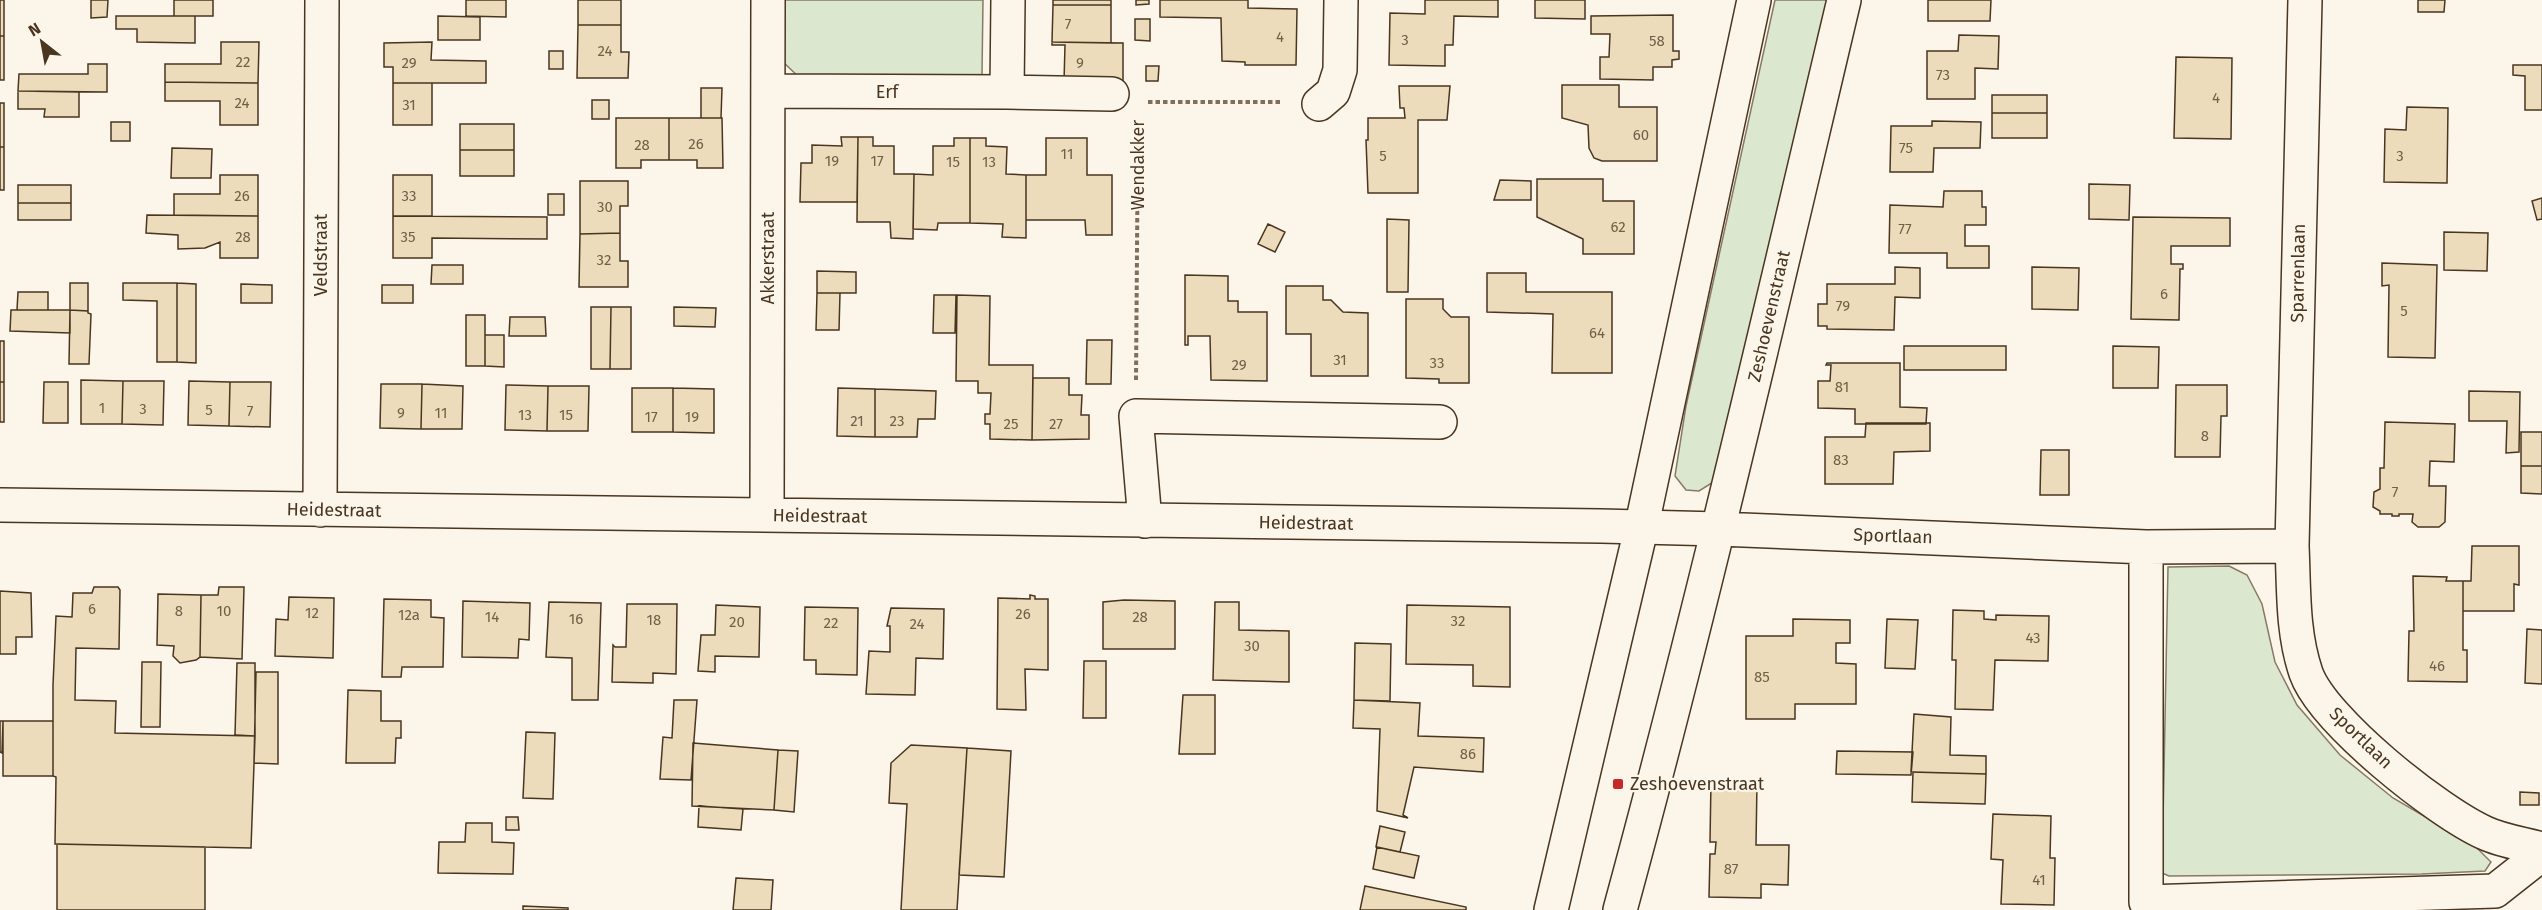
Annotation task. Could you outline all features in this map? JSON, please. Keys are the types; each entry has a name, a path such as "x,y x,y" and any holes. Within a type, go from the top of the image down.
{"street":[{"name":"Veldstraat","path":"320,510 322,0"},
{"name":"Akkerstraat","path":"767,515 768,0"},
{"path":"1007,92 1008,0"},
{"path":"1319,104 1333,92 1340,70 1341,0"},
{"path":"1551,910 1641,529 1754,0"},
{"name":"Zeshoevenstraat","path":"1620,910 1668,733 1719,529 1844,0"},
{"name":"Sparrenlaan","path":"2292,546 2305,0"},
{"name":"Erf","path":"768,91 1007,92 1125,98"},
{"path":"1145,521 1136,417 1440,422"},
{"name":"Heidestraat","path":"0,505 1641,529"},
{"name":"Sportlaan","path":"1641,529 1719,529 2146,547 2292,546 2295,632 2307,676 2337,720 2419,792 2485,833 2542,849"},
{"path":"2146,547 2146,906 2495,891 2542,854"}],"path":[{"name":"Wendakker","path":"1125,98 1319,104"},
{"name":"Wendakker","path":"1136,417 1138,113"}],"green space":[{"path":"783,0 983,0 982,75 977,82 802,80 782,61"},
{"path":"1775,0 1827,0 1715,481 1699,491 1686,490 1675,476 1686,406"},
{"path":"2229,566 2247,575 2262,604 2275,662 2297,705 2340,755 2393,798 2475,846 2491,862 2485,871 2422,874 2169,876 2162,873 2168,567"}],"building":[{"path":"0,0 4,0 4,36 0,36"},
{"path":"91,0 108,0 107,17 91,18"},
{"path":"174,0 213,0 213,16 174,16"},
{"path":"466,0 506,0 506,17 466,16"},
{"path":"578,0 621,0 621,25 578,25"},
{"path":"1053,0 1111,0 1111,5 1053,5"},
{"path":"1136,0 1149,0 1149,4 1136,5"},
{"path":"1160,0 1248,0 1248,8 1297,9 1296,65 1245,65 1245,62 1222,61 1221,18 1160,17"},
{"path":"1425,0 1498,0 1498,17 1454,16 1453,45 1445,45 1445,66 1389,65 1390,13 1425,14"},
{"path":"1535,0 1585,0 1585,19 1535,18"},
{"path":"1928,0 1991,0 1990,21 1928,21"},
{"path":"2418,0 2445,0 2444,12 2418,12"},
{"path":"1053,5 1111,5 1111,43 1052,42"},
{"path":"1673,15 1673,51 1679,51 1679,59 1672,60 1672,67 1653,67 1653,80 1600,79 1600,57 1609,57 1610,34 1591,34 1591,16"},
{"path":"116,16 195,16 195,43 137,42 137,29 116,29"},
{"path":"438,16 480,17 480,40 438,40"},
{"path":"1135,19 1150,19 1150,41 1135,40"},
{"path":"578,25 621,25 621,52 629,52 628,78 577,78"},
{"path":"1959,35 1999,36 1998,69 1975,68 1975,99 1927,99 1927,51 1958,51"},
{"path":"0,36 4,36 4,80 0,80"},
{"path":"221,42 259,42 258,83 165,82 165,64 221,64"},
{"path":"432,42 431,60 486,61 486,83 393,83 393,67 384,67 384,43"},
{"path":"1052,42 1123,43 1123,83 1064,82 1065,45 1052,45"},
{"path":"549,51 563,51 563,69 549,69"},
{"path":"2176,57 2232,58 2231,139 2174,138"},
{"path":"88,64 107,64 107,92 18,91 19,74 88,74"},
{"path":"2513,65 2542,65 2542,110 2525,110 2525,76 2513,75"},
{"path":"1146,66 1159,66 1158,81 1146,81"},
{"path":"165,82 258,83 258,125 220,125 220,101 165,101"},
{"path":"393,83 432,83 432,125 393,125"},
{"path":"1562,85 1619,85 1619,107 1657,107 1657,161 1602,161 1594,158 1589,148 1588,125 1562,118"},
{"path":"1399,86 1450,86 1447,120 1418,120 1418,193 1368,193 1366,140 1368,140 1368,118 1405,118 1404,108 1400,108"},
{"path":"701,88 722,88 721,118 701,118"},
{"path":"18,91 79,92 79,117 44,117 45,109 18,109"},
{"path":"1992,95 2047,95 2047,113 1992,113"},
{"path":"592,100 609,100 609,119 592,119"},
{"path":"0,103 4,103 4,147 0,147"},
{"path":"2407,107 2448,108 2447,183 2384,182 2385,129 2406,130"},
{"path":"1992,113 2047,113 2047,138 1992,138"},
{"path":"616,118 669,118 669,160 641,160 641,168 616,168"},
{"path":"669,118 722,118 723,168 697,168 697,160 669,160"},
{"path":"1932,121 1981,122 1980,148 1934,148 1933,172 1890,172 1891,126 1932,126"},
{"path":"111,122 130,122 130,141 111,141"},
{"path":"460,124 514,124 514,150 460,150"},
{"path":"841,137 858,137 857,202 800,202 801,163 812,163 812,145 842,146"},
{"path":"858,137 873,137 873,146 894,146 894,174 914,174 913,239 891,238 890,222 857,222"},
{"path":"954,138 970,138 970,223 938,223 937,230 913,229 914,174 933,175 933,146 954,146"},
{"path":"970,138 986,138 986,146 1007,147 1006,174 1026,175 1026,238 1002,237 1003,224 970,223"},
{"path":"1046,138 1087,138 1087,175 1112,175 1112,235 1086,235 1085,220 1026,220 1026,175 1046,175"},
{"path":"0,147 4,147 4,190 0,190"},
{"path":"172,148 212,149 211,178 171,178"},
{"path":"460,150 514,150 514,176 460,176"},
{"path":"220,175 258,175 258,216 174,215 174,194 220,194"},
{"path":"393,175 432,175 432,216 393,216"},
{"path":"1537,179 1603,179 1603,201 1634,201 1634,254 1583,254 1583,239 1537,217"},
{"path":"1500,180 1531,181 1531,200 1494,200"},
{"path":"580,181 628,181 628,206 620,206 620,233 580,234"},
{"path":"2089,184 2130,185 2129,220 2089,219"},
{"path":"18,185 71,185 71,203 18,203"},
{"path":"1944,191 1982,191 1982,207 1986,207 1986,225 1965,225 1965,246 1989,246 1989,268 1947,268 1947,253 1889,253 1890,205 1943,207"},
{"path":"548,194 564,194 564,215 548,215"},
{"path":"2542,198 2542,219 2537,220 2532,201"},
{"path":"18,203 71,203 71,220 18,220"},
{"path":"147,215 258,216 258,258 220,258 220,242 205,248 178,249 178,235 146,233"},
{"path":"393,216 547,217 547,239 432,238 432,258 393,258"},
{"path":"2133,217 2230,218 2230,246 2171,246 2171,264 2183,264 2183,269 2180,269 2179,320 2131,319"},
{"path":"1387,219 1409,220 1408,292 1387,292"},
{"path":"1268,224 1285,232 1275,252 1258,244"},
{"path":"2444,232 2488,233 2487,271 2444,270"},
{"path":"620,233 620,261 628,261 628,287 579,287 580,234"},
{"path":"2382,263 2437,265 2435,358 2388,357 2389,285 2382,286"},
{"path":"432,265 463,265 463,284 431,284"},
{"path":"1895,267 1920,268 1920,298 1895,297 1894,330 1827,329 1827,326 1818,326 1818,304 1827,304 1827,284 1895,284"},
{"path":"2032,267 2079,268 2078,310 2032,309"},
{"path":"817,271 856,272 856,293 817,293"},
{"path":"1487,273 1526,273 1526,292 1612,292 1612,373 1552,373 1553,314 1487,312"},
{"path":"1185,275 1228,276 1228,301 1238,301 1238,312 1267,312 1267,381 1211,380 1210,336 1188,336 1188,345 1185,345"},
{"path":"70,283 88,283 88,311 70,310"},
{"path":"123,283 177,283 177,362 157,362 157,301 123,300"},
{"path":"177,283 196,284 196,363 177,362"},
{"path":"241,284 272,285 272,303 241,303"},
{"path":"382,285 413,285 413,303 382,303"},
{"path":"1286,286 1323,286 1323,300 1331,300 1343,312 1368,313 1368,376 1311,376 1311,334 1286,334"},
{"path":"18,292 48,292 48,310 17,310"},
{"path":"817,293 840,293 839,330 816,330"},
{"path":"934,295 956,295 955,333 933,333"},
{"path":"957,295 990,296 989,365 1033,365 1032,440 990,439 990,424 985,424 985,414 990,414 991,393 978,393 978,381 956,381"},
{"path":"1406,299 1443,299 1443,309 1451,317 1469,317 1469,383 1439,383 1439,379 1406,378"},
{"path":"591,307 611,307 610,369 591,369"},
{"path":"611,307 631,307 631,369 610,369"},
{"path":"674,307 716,308 715,327 674,326"},
{"path":"11,310 70,310 70,333 10,331"},
{"path":"70,310 88,311 91,314 89,364 69,364"},
{"path":"466,315 485,315 485,366 466,366"},
{"path":"510,317 545,317 546,336 509,336"},
{"path":"485,335 504,335 504,367 485,366"},
{"path":"1087,340 1112,340 1111,384 1086,384"},
{"path":"0,341 4,341 4,382 0,382"},
{"path":"1904,346 2006,346 2006,370 1904,370"},
{"path":"2113,346 2159,347 2158,388 2113,388"},
{"path":"1827,363 1900,363 1900,407 1927,408 1926,424 1855,424 1855,409 1818,408 1818,381 1830,381 1831,365 1826,365"},
{"path":"1033,378 1069,378 1069,395 1082,395 1081,415 1089,415 1089,439 1032,440"},
{"path":"81,380 123,381 122,424 81,424"},
{"path":"123,381 164,381 163,425 122,424"},
{"path":"189,381 230,382 229,426 188,425"},
{"path":"0,382 4,382 4,422 0,422"},
{"path":"44,382 68,382 68,423 43,423"},
{"path":"230,382 271,382 270,427 229,426"},
{"path":"381,384 422,384 421,429 380,428"},
{"path":"422,384 463,386 462,429 421,429"},
{"path":"506,385 548,386 547,431 505,430"},
{"path":"2176,385 2227,385 2227,416 2221,416 2220,457 2175,457"},
{"path":"548,386 589,386 588,431 547,431"},
{"path":"632,388 673,388 673,432 632,432"},
{"path":"673,388 714,389 714,433 673,432"},
{"path":"838,388 875,389 875,437 837,436"},
{"path":"875,389 936,391 935,419 918,419 917,437 875,437"},
{"path":"2469,391 2520,392 2519,452 2506,453 2507,421 2469,421"},
{"path":"2385,422 2455,424 2454,462 2430,461 2429,486 2446,486 2445,522 2439,527 2418,527 2412,522 2413,514 2392,516 2392,514 2380,514 2380,511 2373,507 2374,492 2380,489 2380,468 2384,468"},
{"path":"1866,423 1930,423 1930,451 1894,452 1893,484 1825,484 1825,437 1865,437"},
{"path":"2521,432 2542,432 2542,466 2521,466"},
{"path":"2041,450 2069,450 2069,495 2040,495"},
{"path":"2521,466 2542,466 2542,494 2521,493"},
{"path":"2472,546 2519,546 2519,585 2514,584 2514,611 2463,611 2463,581 2471,581"},
{"path":"2413,576 2447,577 2446,581 2463,581 2463,650 2467,650 2467,682 2408,681 2409,631 2414,631"},
{"path":"94,587 118,587 120,590 119,649 76,648 75,700 116,701 115,733 255,736 251,848 55,844 56,777 53,776 53,685 56,616 72,617 73,593 92,593"},
{"path":"219,587 244,587 242,659 200,657 201,595 218,595"},
{"path":"0,591 31,593 32,637 16,637 16,654 0,654"},
{"path":"158,594 201,595 200,657 196,660 180,663 173,656 174,646 157,645"},
{"path":"1030,595 1035,596 1035,599 1048,599 1048,670 1025,669 1026,710 997,709 998,598 1030,599"},
{"path":"289,597 334,598 333,658 275,656 276,619 288,620"},
{"path":"384,599 431,600 431,617 444,618 443,667 402,667 401,677 382,677"},
{"path":"463,601 530,603 529,640 519,639 518,658 462,657"},
{"path":"1175,601 1175,649 1103,649 1103,602"},
{"path":"549,602 601,603 598,700 572,700 572,658 546,657"},
{"path":"1215,602 1239,602 1239,630 1289,631 1289,682 1213,680"},
{"path":"627,604 677,604 676,674 653,673 653,683 612,682 613,645 626,647"},
{"path":"716,605 760,607 759,657 715,656 715,672 698,671 701,635 715,635"},
{"path":"1407,605 1510,607 1510,687 1473,686 1473,665 1406,664"},
{"path":"805,607 858,608 857,675 816,674 816,660 804,660"},
{"path":"891,608 944,609 943,659 916,658 915,695 866,694 869,651 890,652 890,626 887,626"},
{"path":"1953,610 1984,611 1984,619 1996,620 1996,615 2049,616 2048,661 1995,660 1993,710 1955,709 1956,660 1952,660"},
{"path":"1793,619 1850,620 1850,643 1836,643 1836,663 1856,664 1856,704 1795,704 1795,719 1746,719 1746,636 1793,636"},
{"path":"1887,619 1918,620 1915,669 1885,668"},
{"path":"2527,629 2542,630 2542,684 2525,683"},
{"path":"1355,643 1391,644 1390,701 1354,700"},
{"path":"1084,661 1106,661 1106,718 1083,718"},
{"path":"142,662 161,662 160,727 141,727"},
{"path":"237,663 255,663 255,736 235,735"},
{"path":"256,672 278,672 278,764 254,763"},
{"path":"348,690 381,691 381,721 401,721 401,738 396,738 395,763 346,763"},
{"path":"1183,695 1215,695 1215,754 1179,754"},
{"path":"674,700 697,700 691,780 660,779 663,737 672,738"},
{"path":"1354,700 1420,703 1418,736 1484,738 1483,772 1414,767 1403,815 1408,818 1377,811 1380,729 1353,728"},
{"path":"1914,714 1951,717 1950,755 1986,756 1986,774 1911,772"},
{"path":"0,721 3,721 2,753 0,752"},
{"path":"3,721 53,721 53,776 3,776"},
{"path":"526,732 555,733 553,799 523,798"},
{"path":"693,743 778,750 774,810 692,806"},
{"path":"911,745 967,748 957,910 901,910 907,804 889,803 891,763"},
{"path":"967,748 1011,751 1004,877 959,875"},
{"path":"778,750 798,751 794,812 774,810"},
{"path":"1837,751 1913,752 1911,775 1836,774"},
{"path":"1913,772 1986,774 1985,804 1912,802"},
{"path":"1711,781 1757,782 1756,845 1789,845 1788,885 1761,884 1761,898 1709,897 1710,854 1715,854 1716,842 1710,842"},
{"path":"2520,792 2539,793 2539,805 2520,805"},
{"path":"699,806 743,809 741,830 698,827"},
{"path":"1993,814 2051,816 2050,858 2055,858 2054,905 2001,904 2003,860 1991,859"},
{"path":"506,817 518,817 519,830 506,830"},
{"path":"466,823 492,823 492,842 514,843 513,874 438,873 439,842 465,842"},
{"path":"1380,826 1405,832 1400,852 1376,847"},
{"path":"57,844 205,847 205,910 57,910"},
{"path":"1377,847 1419,856 1414,878 1373,869"},
{"path":"736,878 773,880 771,910 733,910"},
{"path":"1365,886 1466,907 1466,910 1360,910"},
{"path":"523,906 568,908 568,910 523,910"}],"place":[{"name":"Zeshoevenstraat","path":"1618,784"}]}
